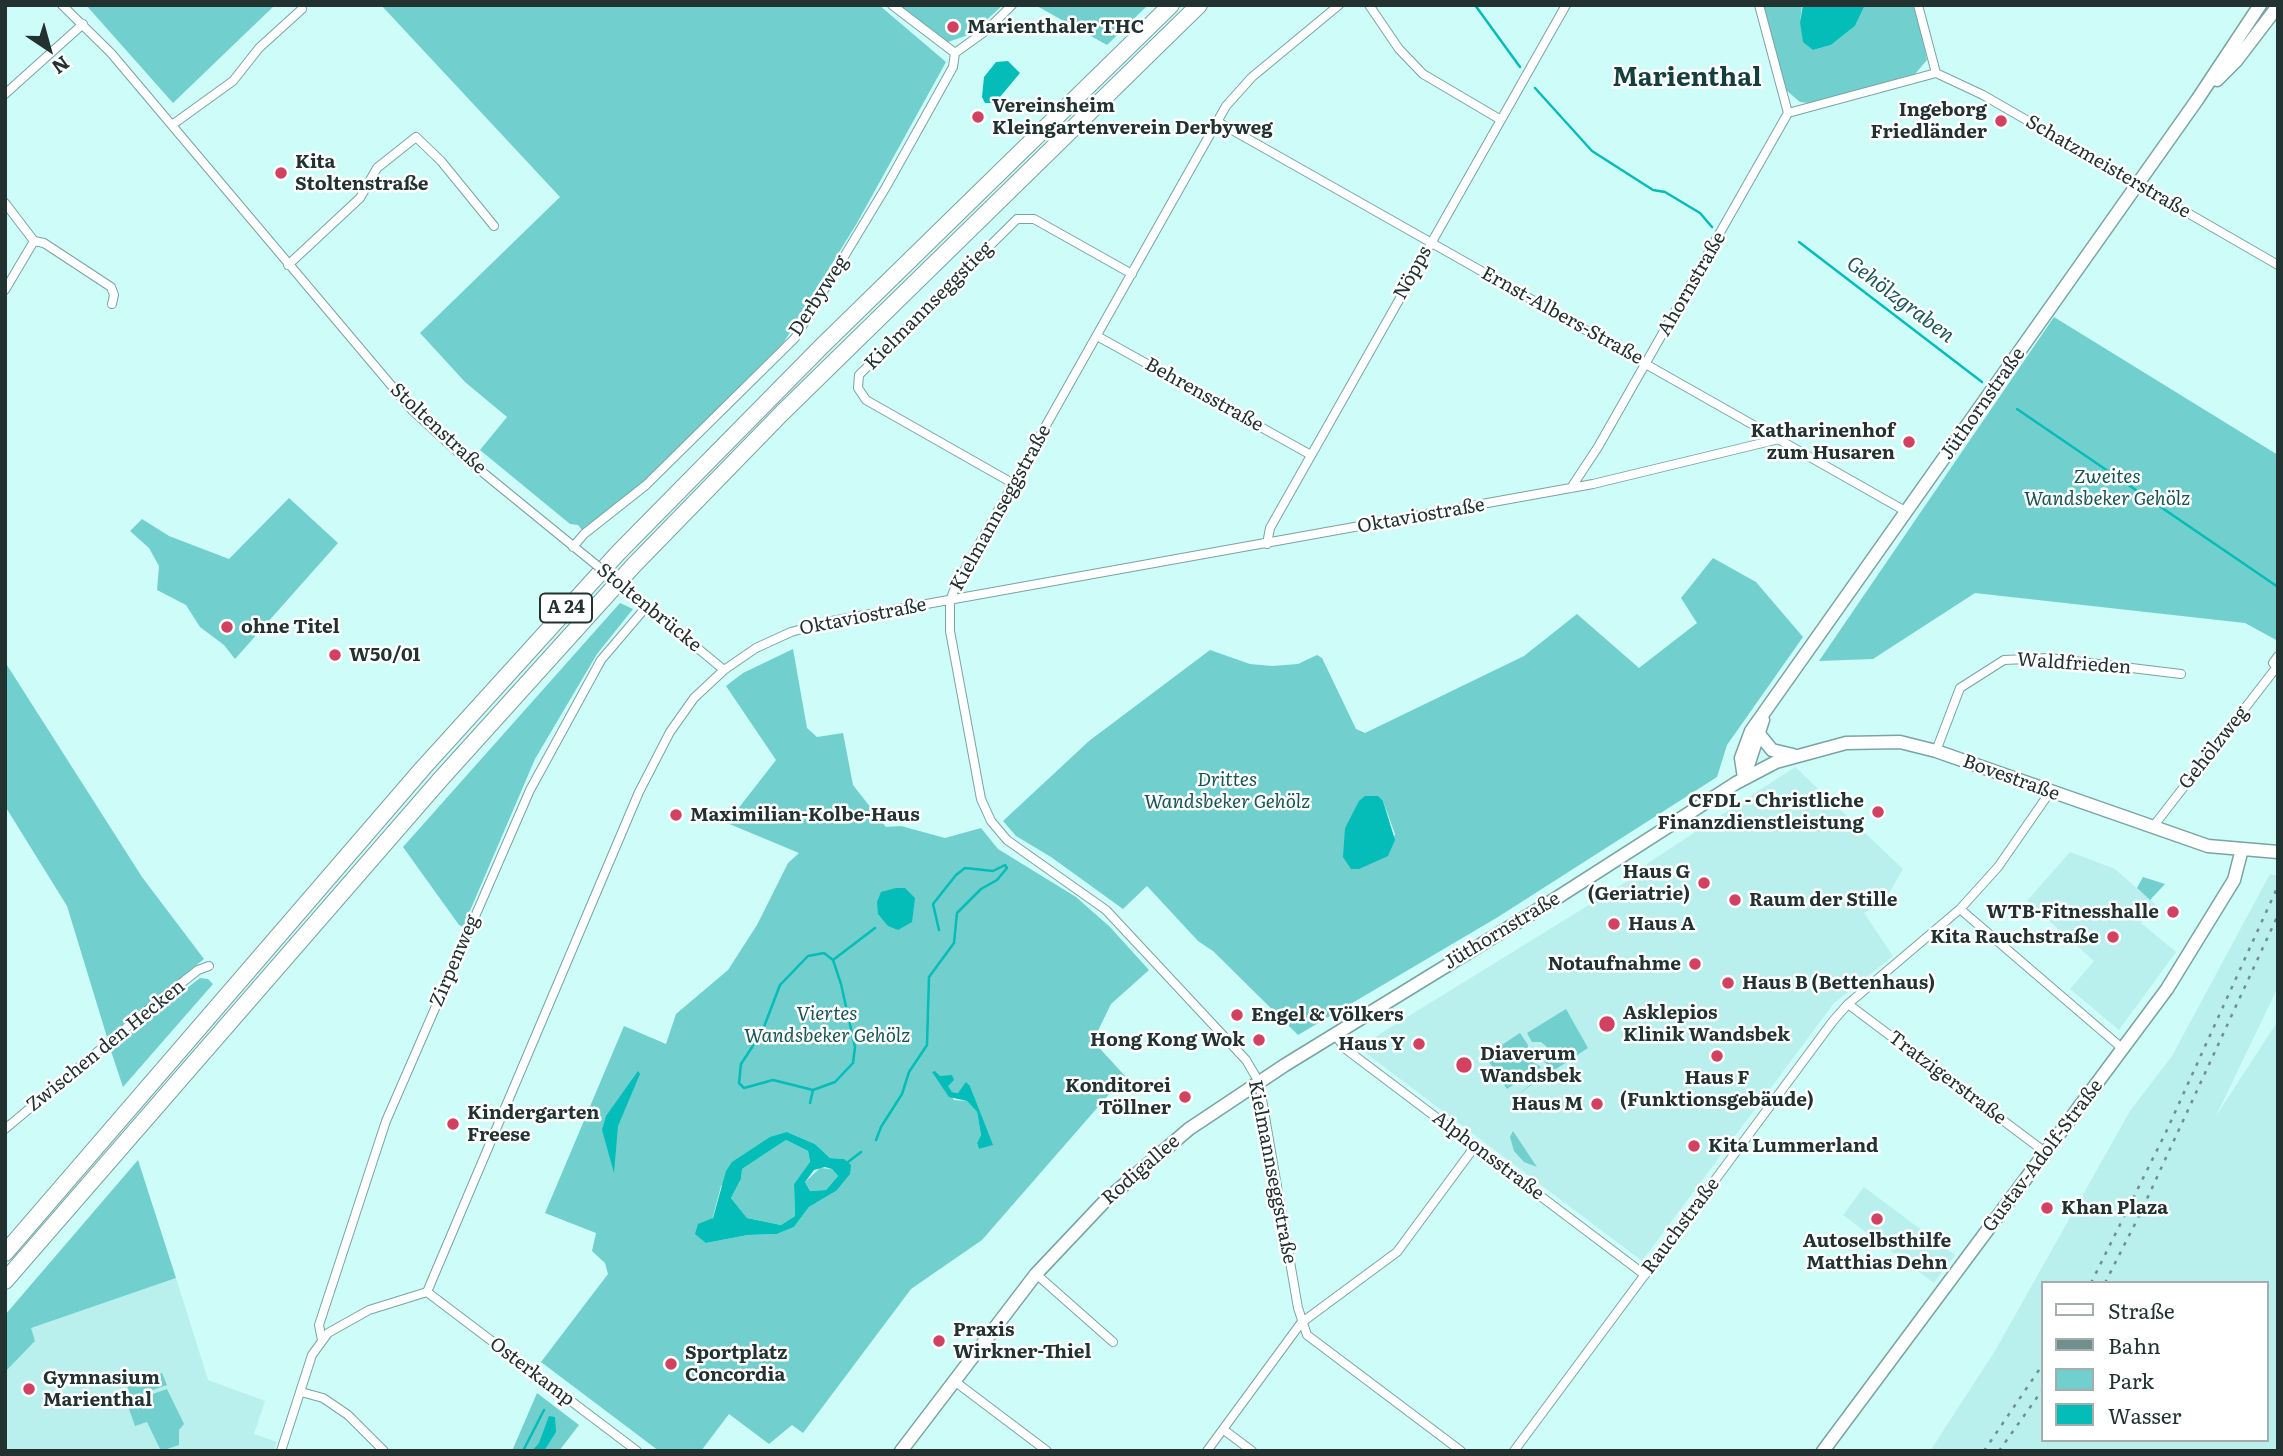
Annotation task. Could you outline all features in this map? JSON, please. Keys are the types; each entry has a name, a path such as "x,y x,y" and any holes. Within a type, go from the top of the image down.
{"highway":[{"name":"A 24","path":"5,1253 423,768 591,582 822,346 1171,5"},
{"name":"A 24","path":"5,1281 439,781 634,565 782,413 1199,5"}],"street":[{"name":"Stoltenstraße","path":"62,5 83,24 172,125 412,410 573,547"},
{"path":"892,5 955,53 987,30 1012,5"},
{"name":"Kielmannseggstraße","path":"1301,1323 1259,1082 1246,1060 1106,910 1007,840 990,821 981,799 950,631 950,601 956,585 1217,122 1252,77 1339,5"},
{"path":"1369,5 1399,49 1423,74 1501,120"},
{"name":"Nöpps","path":"1267,544 1270,528 1566,5"},
{"path":"1759,5 1788,113 1936,73 1918,5"},
{"name":"Jüthornstraße","path":"1744,778 1742,749 1751,731 2197,100 2260,5"},
{"name":"Jüthornstraße","path":"2197,100 2236,61 2278,6"},
{"path":"172,125 233,81 259,48 302,9"},
{"path":"5,94 83,24"},
{"name":"Derbyweg","path":"573,547 585,533 646,485 795,338 886,187 953,67 955,53"},
{"name":"Schatzmeisterstraße","path":"1936,73 1983,95 2278,265"},
{"name":"Ahornstraße","path":"1571,488 1646,363 1788,113"},
{"name":"Ernst-Albers-Straße","path":"1217,122 1907,512"},
{"path":"288,265 360,198 377,167 415,137 441,161 494,226"},
{"path":"5,203 34,241 44,243 111,287 114,295 112,304"},
{"name":"Kielmannseggstieg","path":"1013,484 866,400 858,388 859,376 1017,219 1034,219 1132,274"},
{"path":"5,290 34,241"},
{"name":"Behrensstraße","path":"1097,336 1311,455"},
{"name":"Oktaviostraße","path":"427,1292 639,792 670,732 694,698 724,670 756,648 792,632 832,621 1571,488 1779,439"},
{"name":"Stoltenbrücke","path":"573,547 724,670"},
{"name":"Zirpenweg","path":"322,1340 319,1325 382,1133 514,825 553,743 601,660 647,606"},
{"name":"Gehölzweg","path":"2152,828 2277,669 2273,663 2278,656"},
{"name":"Waldfrieden","path":"1936,751 1960,688 2004,660 2049,658 2180,674"},
{"name":"Jüthornstraße","path":"1259,1082 1552,901 1744,778 1769,707"},
{"path":"1759,734 1772,750 1794,755"},
{"name":"Bovestraße","path":"1744,778 1794,755 1865,740 1900,742 1936,751 2208,846 2278,852"},
{"name":"Rauchstraße","path":"1514,1451 1848,1004 1960,909 1998,867 2050,792"},
{"name":"Gustav-Adolf-Straße","path":"1823,1451 2167,989 2234,880 2242,849"},
{"path":"1960,909 2123,1049"},
{"name":"Zwischen den Hecken","path":"5,1129 151,1007 198,970 209,966"},
{"name":"Tratzigerstraße","path":"1848,1004 2045,1152"},
{"name":"Alphonsstraße","path":"1334,1034 1347,1050 1645,1275"},
{"name":"Rodigallee","path":"901,1451 1036,1274 1079,1227 1140,1168 1189,1129 1259,1082"},
{"path":"1208,1451 1301,1323 1397,1252 1476,1145"},
{"path":"1036,1274 1113,1342"},
{"path":"281,1451 312,1355 322,1340 357,1315 427,1292"},
{"name":"Osterkamp","path":"427,1292 637,1451"},
{"path":"1301,1323 1307,1335 1461,1451"},
{"path":"953,1380 1048,1451"},
{"path":"301,1391 323,1398 348,1415 384,1451"},
{"path":"1224,1430 1252,1451"}],"shaded area":[{"name":"Asklepios Klinik Wandsbek","path":"1795,767 1903,869 1885,900 1864,913 1893,956 1834,1003 1642,1261 1363,1051 1362,1045 1644,871 1648,863"},
{"name":"Kita Rauchstraße","path":"2070,852 2115,869 2156,905 2141,923 2176,952 2119,1030 2070,989 2094,961 2027,901"},
{"path":"2270,874 2278,876 2278,987 2216,1116 2278,1021 2278,1451 1930,1451 1995,1351 2130,1111 2172,1056"},
{"path":"1864,1187 1955,1255 1934,1283 1843,1215"},
{"path":"176,1278 208,1380 265,1401 254,1434 277,1442 274,1451 5,1451 5,1372 35,1341 30,1328"}],"green space":[{"path":"86,5 275,5 173,103"},
{"path":"381,5 879,5 946,62 857,223 784,342 643,484 582,530 578,525 570,524 480,450 507,417 465,382 420,333 560,197"},
{"name":"Marienthaler THC","path":"899,5 1003,5 971,34 948,42"},
{"path":"1035,5 1148,5 1107,45"},
{"path":"1763,5 1802,5 1800,22 1813,50 1831,45 1855,26 1865,5 1915,5 1927,60 1915,74 1809,103 1800,102 1786,90"},
{"name":"Zweites Wandsbeker Gehölz","path":"2054,317 2278,455 2278,641 2245,623 1975,593 1873,659 1819,661"},
{"path":"289,498 338,543 235,659 224,645 200,627 186,605 157,590 159,566 149,548 130,531 142,519 169,536 229,559"},
{"name":"Drittes Wandsbeker Gehölz","path":"1713,558 1756,582 1803,637 1727,745 1717,777 1498,917 1298,1035 1213,951 1198,941 1147,886 1123,909 1051,857 1016,836 1003,821 1089,741 1210,650 1250,664 1272,666 1298,664 1317,655 1322,658 1356,729 1365,733 1524,656 1577,614 1639,668 1697,623 1681,598","holes":["1383,801 1395,834 1388,855 1375,861 1345,828 1353,818"]},
{"path":"620,603 633,609 597,654 535,759 463,927 403,847"},
{"name":"Viertes Wandsbeker Gehölz","path":"793,649 807,728 817,737 843,733 853,785 886,827 901,826 945,838 981,828 998,849 1076,897 1110,927 1149,970 1111,1004 1093,1041 1125,1076 982,1240 911,1289 803,1433 792,1425 769,1444 729,1414 701,1451 659,1451 541,1362 608,1274 605,1263 592,1251 596,1233 545,1213 624,1026 666,1044 676,1014 728,970 757,925 788,863 799,853 727,823 776,760 726,686 743,673","holes":["935,1071 952,1092 958,1093 970,1086 992,1145 979,1149 977,1143 981,1135 977,1112 967,1101 954,1100","787,1132 815,1144 830,1158 844,1159 836,1191 809,1207 794,1227 777,1234 748,1235 706,1243 721,1186"]},
{"path":"5,662 142,877 204,959 107,1037 67,906 5,806"},
{"path":"2143,877 2165,884 2150,900 2137,888"},
{"path":"200,978 208,979 213,984 123,1087 110,1048"},
{"path":"1566,1009 1588,1048 1518,1094 1551,1070 1544,1061 1548,1054 1546,1046 1541,1042 1532,1042 1527,1033"},
{"path":"1520,1033 1528,1045 1527,1059 1541,1067 1507,1089 1485,1056"},
{"path":"1513,1131 1537,1167 1524,1162 1514,1151 1510,1137"},
{"path":"786,1140 808,1151 810,1163 794,1184 795,1216 781,1225 747,1218 731,1198 741,1179 742,1169"},
{"path":"138,1160 176,1278 31,1328 35,1341 5,1372 5,1315"},
{"path":"820,1168 832,1169 838,1176 826,1190 810,1191 805,1182"},
{"path":"162,1373 167,1385 131,1398 127,1386"},
{"path":"167,1389 184,1424 179,1430 179,1445 161,1451 147,1422 135,1426 127,1403"},
{"path":"537,1393 579,1425 559,1451 512,1451"}],"water":[{"path":"1803,5 1865,5 1855,26 1831,45 1813,50 1803,42 1800,22"},
{"path":"1008,61 1020,73 995,103 985,103 982,97 984,77 996,62"},
{"path":"1365,796 1378,796 1383,801 1395,840 1388,856 1359,869 1351,869 1343,857 1345,828 1359,801"},
{"path":"905,888 915,898 912,922 898,930 888,926 878,914 877,902 881,892"},
{"path":"638,1071 640,1074 618,1126 614,1173 602,1130 606,1116"},
{"path":"935,1071 940,1076 952,1075 954,1080 948,1086 952,1092 958,1093 966,1082 970,1086 993,1145 979,1149 977,1143 981,1135 977,1112 967,1101 949,1097 932,1072"},
{"path":"787,1132 815,1144 830,1158 844,1159 851,1165 850,1174 836,1191 809,1207 794,1227 777,1234 748,1235 706,1243 695,1234 698,1224 713,1218 726,1171 732,1162 770,1137","holes":["786,1140 808,1151 810,1162 794,1184 795,1216 781,1225 747,1218 731,1198 741,1179 742,1169","825,1167 832,1169 838,1176 826,1190 810,1191 805,1182 814,1170"]},
{"path":"549,1416 555,1417 556,1432 544,1451 532,1451 539,1443"}],"waterway":[{"name":"Gehölzgraben","path":"1475,5 1520,67"},
{"name":"Gehölzgraben","path":"1535,88 1592,151 1653,190 1665,192 1700,213 1712,227"},
{"name":"Gehölzgraben","path":"1799,242 1982,382"},
{"name":"Gehölzgraben","path":"2017,409 2278,587"},
{"path":"876,1140 902,1094 909,1072 927,1045 929,977 954,943 957,913 981,889 997,880 1007,868 1005,865 993,871 965,868 956,875 933,904 939,930"},
{"path":"833,960 875,928"},
{"path":"824,953 833,960 841,984 855,1047 853,1063 835,1082 813,1090 773,1080 744,1088 739,1083 741,1064 762,1032 780,985 808,956 824,953"},
{"path":"810,1103 813,1090"},
{"path":"848,1162 861,1152"},
{"path":"523,1451 544,1410"}],"railway":[{"path":"2092,1281 2166,1132 2278,886"},
{"path":"2106,1281 2140,1214 2278,915"},
{"path":"1984,1451 2042,1365"},
{"path":"1999,1451 2042,1390"}],"place":[{"name":"Marienthaler THC","path":"953,27"},
{"name":"Vereinsheim Kleingartenverein Derbyweg","path":"978,117"},
{"name":"Ingeborg Friedländer","path":"2001,121"},
{"name":"Kita Stoltenstraße","path":"281,173"},
{"name":"Katharinenhof zum Husaren","path":"1909,442"},
{"name":"ohne Titel","path":"227,627"},
{"name":"W50/01","path":"335,655"},
{"name":"CFDL - Christliche Finanzdienstleistung","path":"1878,812"},
{"name":"Maximilian-Kolbe-Haus","path":"676,815"},
{"name":"Haus G (Geriatrie)","path":"1704,883"},
{"name":"Raum der Stille","path":"1735,900"},
{"name":"WTB-Fitnesshalle","path":"2173,912"},
{"name":"Haus A","path":"1614,924"},
{"name":"Kita Rauchstraße","path":"2113,937"},
{"name":"Notaufnahme","path":"1695,964"},
{"name":"Haus B (Bettenhaus)","path":"1728,983"},
{"name":"Engel & Völkers","path":"1237,1015"},
{"name":"Asklepios Klinik Wandsbek","path":"1607,1024"},
{"name":"Hong Kong Wok","path":"1259,1040"},
{"name":"Haus Y","path":"1419,1044"},
{"name":"Haus F (Funktionsgebäude)","path":"1717,1056"},
{"name":"Diaverum Wandsbek","path":"1464,1065"},
{"name":"Konditorei Töllner","path":"1185,1097"},
{"name":"Haus M","path":"1597,1104"},
{"name":"Kindergarten Freese","path":"453,1124"},
{"name":"Kita Lummerland","path":"1694,1146"},
{"name":"Khan Plaza","path":"2047,1208"},
{"name":"Autoselbsthilfe Matthias Dehn","path":"1877,1219"},
{"name":"Praxis Wirkner-Thiel","path":"939,1341"},
{"name":"Sportplatz Concordia","path":"671,1364"},
{"name":"Gymnasium Marienthal","path":"29,1389"}],"district":[{"name":"Marienthal","path":"1687,78"}]}
